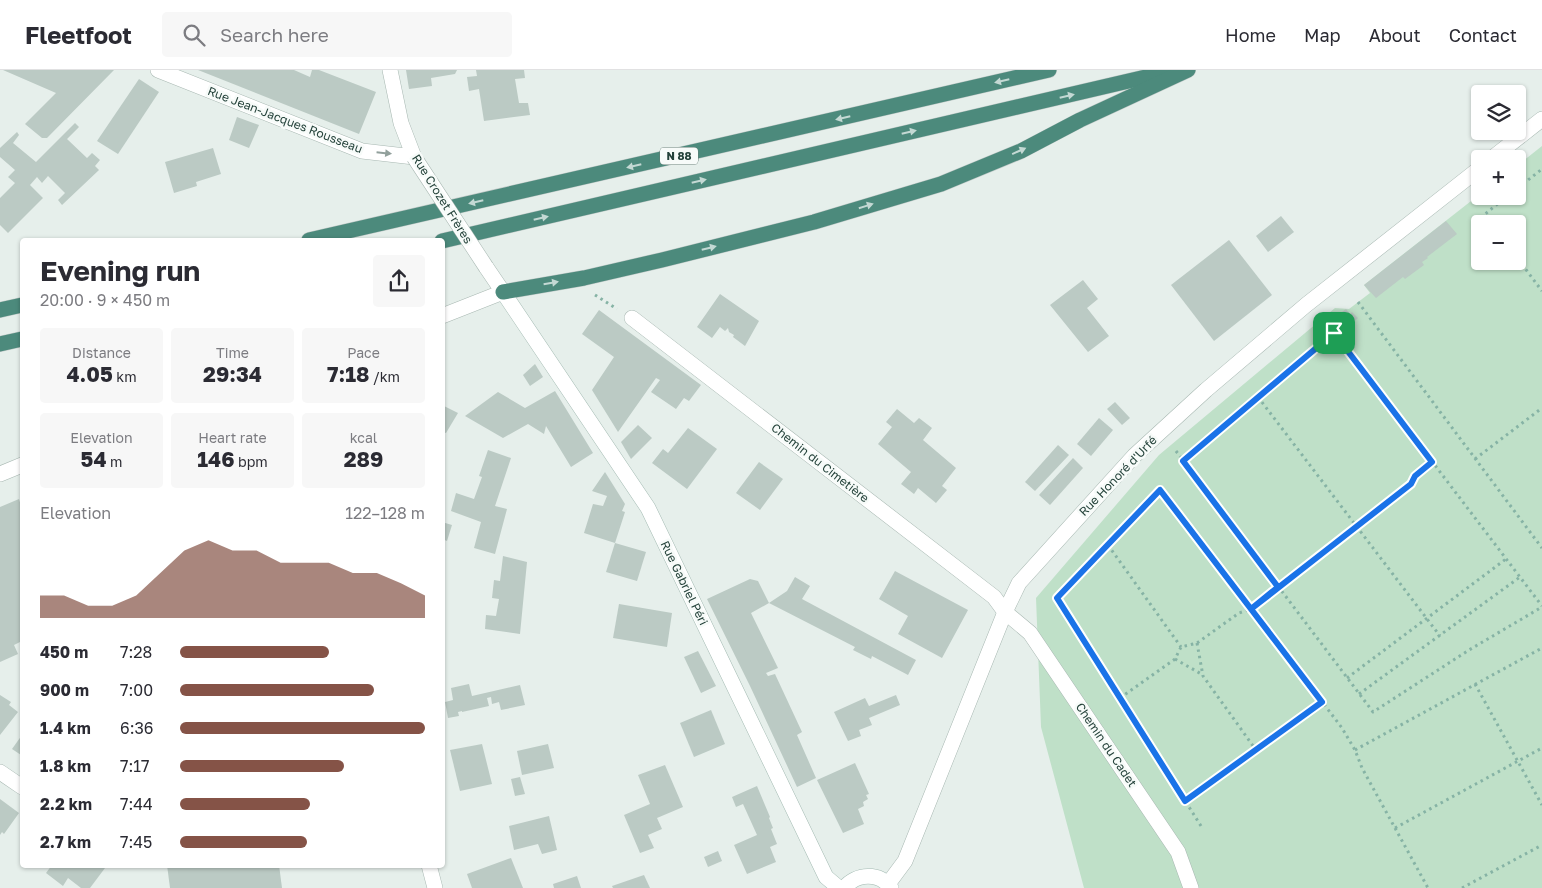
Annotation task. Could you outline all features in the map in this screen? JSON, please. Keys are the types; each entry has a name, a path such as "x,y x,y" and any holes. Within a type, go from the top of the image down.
{"highway":[{"name":"N 88","path":"318,238 1049,70"},
{"name":"N 88","path":"445,240 1176,70"},
{"path":"503,292 584,278 662,260 814,222 941,184 1021,151 1089,116 1188,70"},
{"path":"0,310 20,305"},
{"path":"0,344 20,339"}],"street":[{"name":"Rue Jean-Jacques Rousseau","path":"158,70 362,151 414,156"},
{"name":"Rue Crozet Frères","path":"390,70 401,123 414,156 503,292"},
{"path":"1502,150 1542,118"},
{"name":"Rue Honoré d'Urfé","path":"890,886 905,861 1019,582 1134,456 1206,390 1306,305 1471,175"},
{"path":"445,315 503,292"},
{"name":"Rue Gabriel Péri","path":"503,292 648,508 826,877 839,888"},
{"name":"Chemin du Cimetière","path":"632,318 994,597 1006,612"},
{"path":"0,474 20,466"},
{"name":"Chemin du Cadet","path":"1006,612 1030,633 1178,852 1191,888"},
{"path":"0,772 20,786"},
{"path":"430,868 435,888"},
{"path":"844,888 848,883 864,876 881,879 890,886"}],"path":[{"path":"1526,182 1542,169"},
{"path":"1484,215 1496,205"},
{"path":"1526,270 1542,291"},
{"path":"1358,302 1542,548"},
{"path":"1176,452 1373,712 1469,650 1542,606 1329,326"},
{"path":"1183,461 1334,333"},
{"path":"1258,397 1440,636"},
{"path":"1475,459 1542,408"},
{"path":"1120,698 1175,658 1182,647 1196,644 1240,613 1251,609 1411,484 1415,476 1432,462"},
{"path":"1201,826 1057,598 1160,490 1342,728 1428,888"},
{"path":"1108,544 1182,647"},
{"path":"1347,678 1506,559"},
{"path":"1359,694 1520,577"},
{"path":"1196,644 1203,676"},
{"path":"1355,750 1542,648"},
{"path":"1175,658 1203,676 1256,750"},
{"path":"1476,684 1542,805"},
{"path":"1185,801 1322,702"},
{"path":"1395,828 1542,748"},
{"path":"1462,888 1542,845"}],"green space":[{"path":"1542,146 1542,888 1084,888 1041,727 1036,598 1159,455 1335,308 1349,309 1370,293 1364,285 1471,201 1471,205 1526,205 1526,159"}],"building":[{"path":"3,70 114,70 47,138 42,138 25,124 56,93"},
{"path":"198,70 294,70 310,77 312,70 319,70 376,92 359,134"},
{"path":"406,70 457,70 455,74 431,78 432,86 409,89"},
{"path":"476,70 524,70 525,78 515,79 519,103 528,103 530,115 484,121 479,89 469,91 467,77 477,76"},
{"path":"139,79 159,92 118,154 97,141"},
{"path":"237,117 259,125 249,148 229,140"},
{"path":"75,123 79,127 67,139 87,158 92,153 100,160 95,166 99,170 62,205 58,200 65,193 48,176 42,183 37,177 30,185 43,198 8,233 0,225 0,198 15,183 8,177 15,170 0,157 0,148 17,132 19,135 13,143 36,162"},
{"path":"213,148 221,174 196,182 197,186 174,193 165,162"},
{"path":"1281,216 1294,232 1268,252 1256,236"},
{"path":"1446,221 1457,234 1427,257 1422,262 1424,265 1405,279 1403,277 1376,298 1364,285"},
{"path":"1229,240 1272,295 1214,341 1171,285"},
{"path":"1083,280 1098,299 1087,308 1109,336 1088,352 1050,305"},
{"path":"720,294 759,321 745,346 733,337 734,335 729,332 728,328 725,331 720,327 712,338 697,327"},
{"path":"1346,309 1350,314 1352,312 1358,318 1351,324 1342,312"},
{"path":"599,310 701,385 689,401 684,398 676,409 651,392 660,380 656,378 618,432 592,390 614,357 582,334"},
{"path":"535,364 543,377 530,386 523,375"},
{"path":"555,391 593,453 571,467 546,426 544,434 528,424 503,438 465,416 498,392 525,408"},
{"path":"1115,402 1130,418 1122,425 1107,409"},
{"path":"445,406 458,413 445,433"},
{"path":"897,409 914,423 919,418 932,428 923,440 956,468 942,486 947,490 936,503 918,488 914,494 901,484 911,472 878,444 892,427 886,422"},
{"path":"1099,418 1113,430 1091,456 1077,444"},
{"path":"638,425 652,438 631,459 621,442"},
{"path":"688,428 717,449 687,489 652,463 663,449 668,453"},
{"path":"1058,445 1069,455 1035,491 1025,482"},
{"path":"488,450 511,458 495,506 507,509 495,554 474,548 481,522 451,511 456,493 474,499 482,477 479,476"},
{"path":"1073,458 1083,468 1050,505 1039,495"},
{"path":"759,462 783,479 760,510 736,493"},
{"path":"605,472 625,504 622,511 625,512 615,543 584,533 593,504 603,506 607,496 592,491"},
{"path":"19,499 20,642 14,645 18,654 0,662 0,507"},
{"path":"445,523 452,525 447,541 445,540"},
{"path":"615,543 646,552 637,581 606,572"},
{"path":"503,556 527,562 520,634 485,629 486,615 496,616 499,599 492,598 494,580 500,581"},
{"path":"895,571 968,610 942,658 898,634 908,616 879,599"},
{"path":"795,577 810,586 802,599 916,660 908,675 872,656 871,659 853,650 855,647 769,603 787,591"},
{"path":"750,579 758,581 769,603 751,613 778,668 766,673 768,676 775,674 802,732 797,735 816,778 797,787 707,599"},
{"path":"619,604 672,613 667,647 613,638"},
{"path":"698,651 716,686 701,693 684,657"},
{"path":"469,684 472,696 520,685 525,705 501,710 499,702 492,704 491,697 487,698 489,706 458,712 459,716 448,718 445,702 453,700 451,688"},
{"path":"0,695 11,702 9,705 18,712 0,735"},
{"path":"896,695 900,705 869,718 872,725 859,730 861,736 848,741 834,712 865,698 869,706"},
{"path":"711,710 725,744 694,757 680,723"},
{"path":"20,738 20,754 12,749"},
{"path":"482,744 492,784 460,791 450,750"},
{"path":"548,744 554,768 522,775 517,751"},
{"path":"855,763 869,794 866,795 868,799 863,802 864,806 858,809 864,824 843,833 817,780"},
{"path":"665,765 683,807 657,818 662,829 648,835 654,848 640,853 624,815 650,804 638,775"},
{"path":"520,777 525,794 515,796 511,779"},
{"path":"757,786 770,817 773,828 771,829 777,844 770,847 776,862 747,874 734,845 757,835 743,804 736,807 732,797"},
{"path":"0,799 19,813 4,834 2,832 0,835"},
{"path":"549,816 557,850 542,854 538,844 514,850 509,826"},
{"path":"718,851 722,861 708,867 704,857"},
{"path":"511,858 523,888 472,888 467,874"},
{"path":"50,868 105,868 90,888 81,888 68,878 63,886 46,873"},
{"path":"167,868 279,868 282,888 170,888"},
{"path":"644,875 650,888 613,888 612,886"},
{"path":"577,876 581,888 554,888 553,884"}],"route":[{"path":"1334,333 1183,461 1278,587 1251,609 1160,490 1057,598 1185,801 1322,702 1251,609 1411,484 1415,476 1432,462 1334,333"}]}
